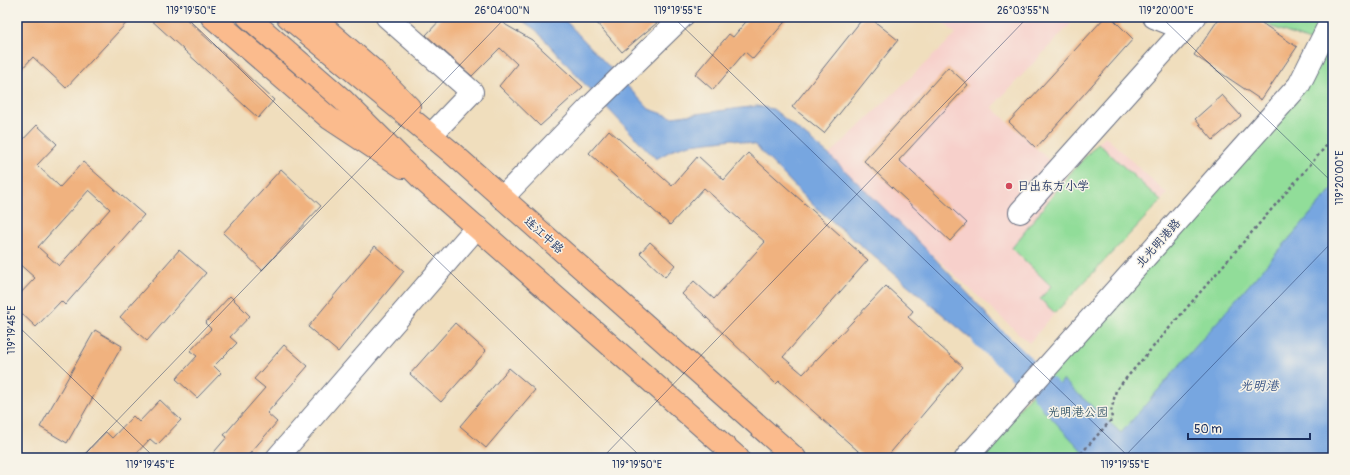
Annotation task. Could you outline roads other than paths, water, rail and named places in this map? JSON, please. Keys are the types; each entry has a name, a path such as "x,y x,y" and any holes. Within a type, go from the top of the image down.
{"main road":[{"path":"212,17 329,118 424,181"},
{"path":"248,17 343,100 424,181 738,458"},
{"name":"连江中路","path":"288,17 451,152 795,458"},
{"path":"312,17 372,69 451,152"}],"street":[{"path":"387,17 472,92 433,133"},
{"path":"502,198 666,31 682,17"},
{"path":"1154,17 1190,23"},
{"name":"北光明港路","path":"966,458 1299,86 1333,17"},
{"path":"1020,212 1190,23"},
{"path":"277,458 477,227"}],"water":[{"path":"517,17 562,17 649,109 672,117 757,106 773,109 829,155 923,246 974,300 1013,345 1013,360 999,362 814,206 755,145 733,139 691,144 676,148 656,159 590,90 536,30"},
{"name":"光明港","path":"1333,188 1333,458 1089,458 1041,407 1051,397 1063,380 1121,433"}],"waterway":[{"path":"985,334 1021,368"},
{"path":"1046,391 1114,458"}],"place":[{"name":"日出东方小学","path":"1009,186"}],"park label":[{"name":"光明港公园","path":"1078,412"}]}
